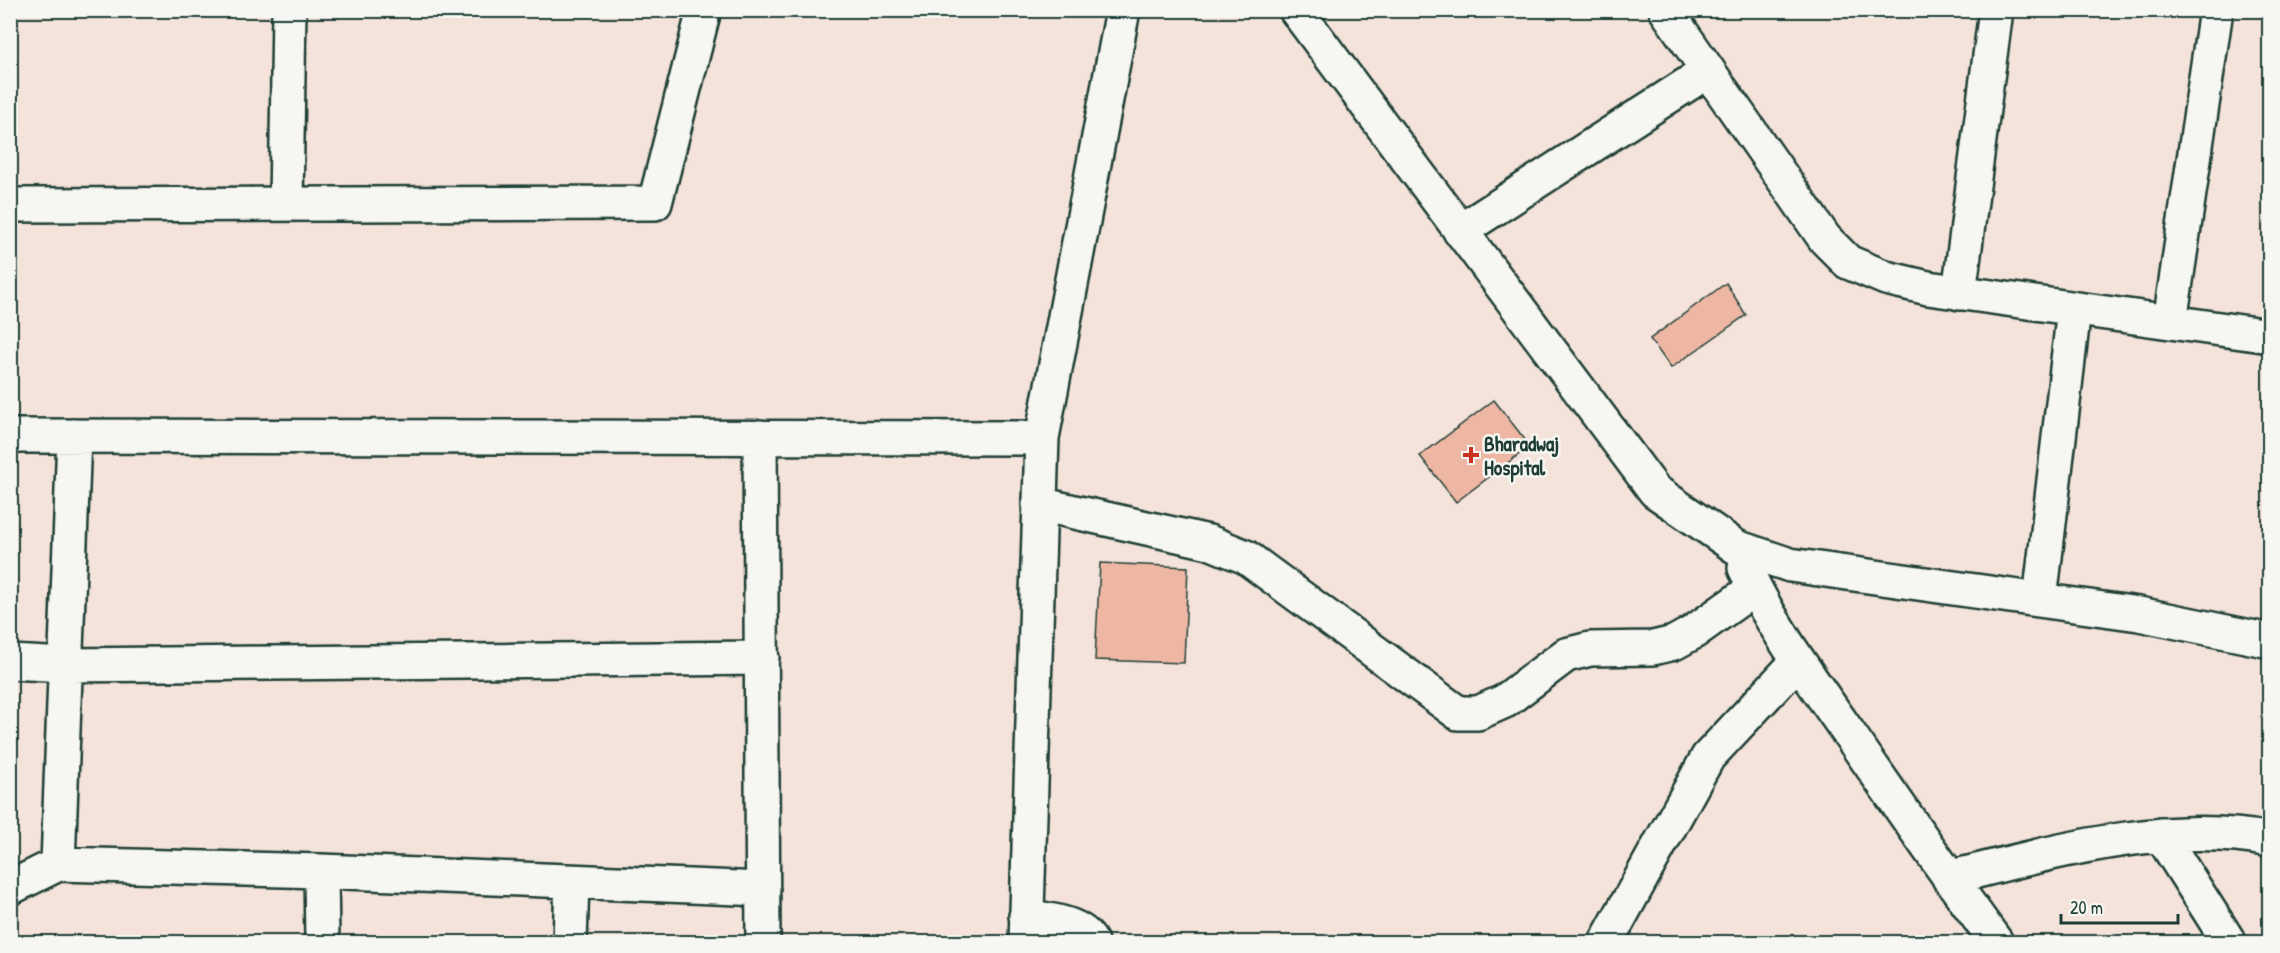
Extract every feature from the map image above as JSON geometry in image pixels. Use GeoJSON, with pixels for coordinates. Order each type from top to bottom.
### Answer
{"type":"FeatureCollection","features":[{"type":"Feature","properties":{"kind":"street"},"geometry":{"type":"LineString","coordinates":[[286,204],[289,10]]}},
{"type":"Feature","properties":{"kind":"street"},"geometry":{"type":"LineString","coordinates":[[10,205],[655,203],[704,10]]}},
{"type":"Feature","properties":{"kind":"street"},"geometry":{"type":"LineString","coordinates":[[1090,942],[1088,937],[1072,927],[1026,929],[1039,504],[1042,438],[1124,10]]}},
{"type":"Feature","properties":{"kind":"street"},"geometry":{"type":"LineString","coordinates":[[1296,10],[1654,491],[1736,547],[1790,565],[2139,614],[2270,641]]}},
{"type":"Feature","properties":{"kind":"street"},"geometry":{"type":"LineString","coordinates":[[1666,10],[1825,239],[1848,262],[1886,278],[1928,288],[2270,336]]}},
{"type":"Feature","properties":{"kind":"street"},"geometry":{"type":"LineString","coordinates":[[1959,293],[1996,10]]}},
{"type":"Feature","properties":{"kind":"street"},"geometry":{"type":"LineString","coordinates":[[2170,322],[2217,10]]}},
{"type":"Feature","properties":{"kind":"street"},"geometry":{"type":"LineString","coordinates":[[1460,231],[1708,70]]}},
{"type":"Feature","properties":{"kind":"street"},"geometry":{"type":"LineString","coordinates":[[2040,600],[2074,309]]}},
{"type":"Feature","properties":{"kind":"street"},"geometry":{"type":"LineString","coordinates":[[10,436],[1042,438]]}},
{"type":"Feature","properties":{"kind":"street"},"geometry":{"type":"LineString","coordinates":[[58,864],[74,436]]}},
{"type":"Feature","properties":{"kind":"street"},"geometry":{"type":"LineString","coordinates":[[760,437],[763,942]]}},
{"type":"Feature","properties":{"kind":"street"},"geometry":{"type":"LineString","coordinates":[[1039,504],[1209,542],[1246,557],[1458,713],[1478,713],[1505,701],[1566,656],[1590,649],[1653,648],[1674,643],[1692,633],[1755,588]]}},
{"type":"Feature","properties":{"kind":"street"},"geometry":{"type":"LineString","coordinates":[[1736,547],[1755,588],[1798,661],[1996,942]]}},
{"type":"Feature","properties":{"kind":"street"},"geometry":{"type":"LineString","coordinates":[[10,662],[66,665],[762,658]]}},
{"type":"Feature","properties":{"kind":"street"},"geometry":{"type":"LineString","coordinates":[[1606,942],[1708,757],[1798,661]]}},
{"type":"Feature","properties":{"kind":"street"},"geometry":{"type":"LineString","coordinates":[[1949,878],[2095,845],[2161,835],[2244,835],[2270,840]]}},
{"type":"Feature","properties":{"kind":"street"},"geometry":{"type":"LineString","coordinates":[[2161,835],[2229,942]]}},
{"type":"Feature","properties":{"kind":"street"},"geometry":{"type":"LineString","coordinates":[[10,888],[58,864],[321,871],[764,889]]}},
{"type":"Feature","properties":{"kind":"street"},"geometry":{"type":"LineString","coordinates":[[321,871],[322,942]]}},
{"type":"Feature","properties":{"kind":"street"},"geometry":{"type":"LineString","coordinates":[[570,942],[572,882]]}},
{"type":"Feature","properties":{"kind":"building"},"geometry":{"type":"Polygon","coordinates":[[[1726,283],[1746,315],[1671,368],[1650,339],[1726,283]]]}},
{"type":"Feature","properties":{"kind":"building"},"geometry":{"type":"Polygon","coordinates":[[[1494,400],[1530,446],[1456,502],[1420,456],[1494,400]]]}},
{"type":"Feature","properties":{"kind":"building"},"geometry":{"type":"Polygon","coordinates":[[[1100,563],[1188,567],[1184,663],[1095,660],[1100,563]]]}},
{"type":"Feature","properties":{"kind":"place","name":"Bharadwaj Hospital"},"geometry":{"type":"Point","coordinates":[1471,455]}}]}
